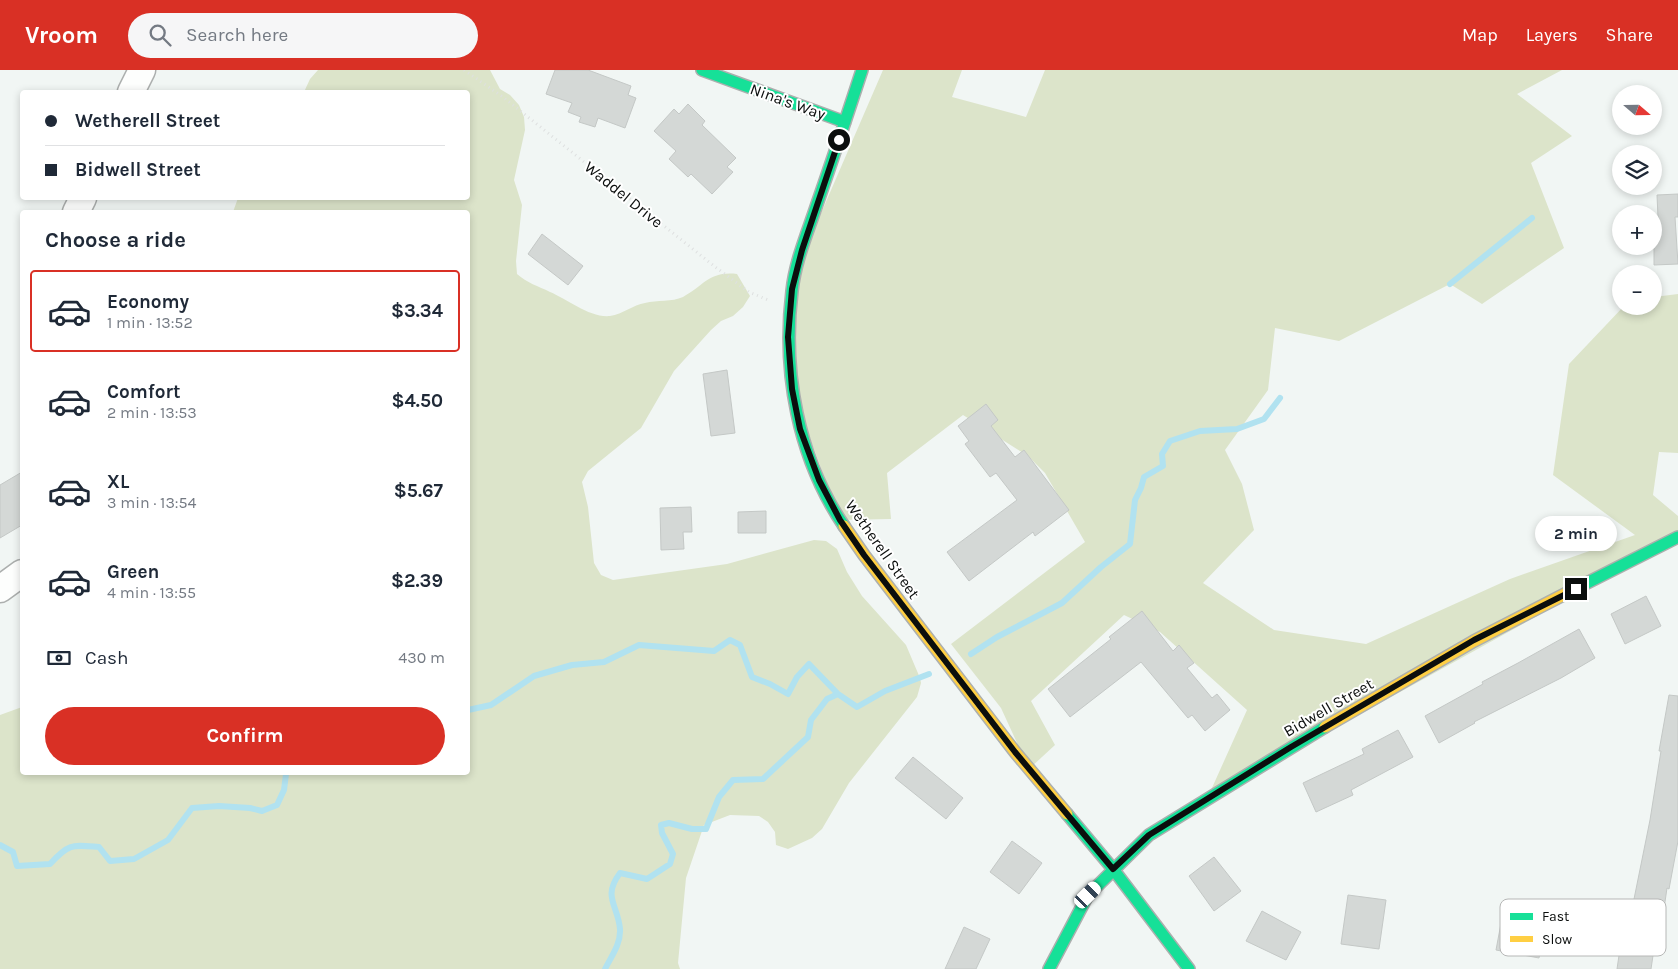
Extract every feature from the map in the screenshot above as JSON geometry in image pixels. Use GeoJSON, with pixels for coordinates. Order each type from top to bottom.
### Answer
{"type":"FeatureCollection","features":[{"type":"Feature","properties":{"kind":"street"},"geometry":{"type":"LineString","coordinates":[[132,90],[142,70]]}},
{"type":"Feature","properties":{"kind":"street","name":"Nina's Way"},"geometry":{"type":"LineString","coordinates":[[702,70],[845,122]]}},
{"type":"Feature","properties":{"kind":"street","name":"Wetherell Street"},"geometry":{"type":"LineString","coordinates":[[862,70],[802,250],[792,289],[788,337],[792,389],[800,429],[819,480],[840,520],[1015,752],[1113,869],[1188,969]]}},
{"type":"Feature","properties":{"kind":"street","name":"Bidwell Street"},"geometry":{"type":"LineString","coordinates":[[1049,969],[1088,895],[1149,835],[1291,747],[1474,640],[1678,537]]}},
{"type":"Feature","properties":{"kind":"street"},"geometry":{"type":"LineString","coordinates":[[0,589],[20,574]]}},
{"type":"Feature","properties":{"kind":"path","name":"Waddel Drive"},"geometry":{"type":"LineString","coordinates":[[464,70],[503,97],[749,292],[765,299],[791,303]]}},
{"type":"Feature","properties":{"kind":"green space"},"geometry":{"type":"Polygon","coordinates":[[[318,70],[490,70],[500,89],[510,95],[519,105],[524,117],[525,130],[514,180],[522,205],[516,261],[517,274],[587,311],[602,316],[615,315],[645,303],[679,299],[713,277],[737,274],[750,296],[743,307],[711,330],[674,371],[641,428],[588,471],[582,482],[588,507],[594,563],[601,575],[613,580],[727,564],[814,540],[826,541],[837,549],[847,572],[862,596],[906,645],[920,678],[921,683],[917,697],[849,783],[822,829],[812,838],[788,849],[776,845],[775,832],[768,822],[759,816],[730,815],[704,825],[686,878],[678,963],[680,969],[0,969],[0,715],[20,708],[20,775],[470,775],[470,210],[234,210],[237,200],[470,200],[470,90],[305,90],[310,79],[318,70]]]}},
{"type":"Feature","properties":{"kind":"green space"},"geometry":{"type":"Polygon","coordinates":[[[883,70],[962,70],[952,97],[1026,117],[1045,70],[1562,70],[1517,94],[1572,136],[1531,163],[1564,248],[1482,304],[1450,284],[1339,341],[1275,328],[1268,390],[1225,450],[1242,484],[1254,530],[1203,583],[1274,630],[1366,644],[1510,579],[1635,535],[1553,475],[1569,364],[1615,315],[1662,315],[1662,296],[1678,294],[1678,453],[1659,452],[1653,495],[1678,516],[1678,538],[1207,799],[1247,710],[1160,632],[1124,615],[1031,701],[1055,745],[1029,769],[1001,708],[951,644],[1085,542],[1045,473],[1028,456],[963,415],[887,473],[891,519],[840,520],[792,389],[796,271],[883,70]]]}},
{"type":"Feature","properties":{"kind":"building"},"geometry":{"type":"Polygon","coordinates":[[[555,70],[588,70],[631,86],[628,95],[636,98],[625,128],[598,118],[595,127],[579,122],[581,117],[568,112],[572,103],[546,94],[555,70]]]}},
{"type":"Feature","properties":{"kind":"building"},"geometry":{"type":"Polygon","coordinates":[[[688,104],[705,121],[702,125],[736,158],[727,167],[733,172],[712,194],[691,174],[688,177],[669,159],[676,151],[654,131],[674,109],[679,114],[688,104]]]}},
{"type":"Feature","properties":{"kind":"building"},"geometry":{"type":"Polygon","coordinates":[[[1678,194],[1678,217],[1675,217],[1678,264],[1654,265],[1654,255],[1662,255],[1662,205],[1657,205],[1657,195],[1678,194]]]}},
{"type":"Feature","properties":{"kind":"building"},"geometry":{"type":"Polygon","coordinates":[[[542,234],[583,266],[568,285],[528,254],[542,234]]]}},
{"type":"Feature","properties":{"kind":"building"},"geometry":{"type":"Polygon","coordinates":[[[727,370],[735,433],[711,436],[703,374],[727,370]]]}},
{"type":"Feature","properties":{"kind":"building"},"geometry":{"type":"Polygon","coordinates":[[[986,404],[998,420],[991,426],[1015,457],[1024,450],[1069,510],[1035,536],[1033,532],[969,581],[947,552],[1017,500],[996,473],[990,477],[965,444],[969,441],[958,426],[986,404]]]}},
{"type":"Feature","properties":{"kind":"building"},"geometry":{"type":"Polygon","coordinates":[[[20,473],[20,526],[0,538],[0,485],[20,473]]]}},
{"type":"Feature","properties":{"kind":"building"},"geometry":{"type":"Polygon","coordinates":[[[691,507],[692,532],[683,532],[684,549],[661,550],[660,508],[691,507]]]}},
{"type":"Feature","properties":{"kind":"building"},"geometry":{"type":"Polygon","coordinates":[[[766,511],[766,533],[738,533],[738,512],[766,511]]]}},
{"type":"Feature","properties":{"kind":"building"},"geometry":{"type":"Polygon","coordinates":[[[1646,596],[1661,626],[1625,644],[1611,614],[1646,596]]]}},
{"type":"Feature","properties":{"kind":"building"},"geometry":{"type":"Polygon","coordinates":[[[1142,611],[1173,651],[1179,645],[1194,663],[1187,668],[1212,698],[1217,694],[1230,710],[1205,731],[1192,715],[1188,718],[1141,662],[1070,717],[1048,689],[1111,639],[1109,637],[1142,611]]]}},
{"type":"Feature","properties":{"kind":"building"},"geometry":{"type":"Polygon","coordinates":[[[1579,629],[1595,658],[1561,678],[1474,722],[1439,743],[1425,716],[1483,684],[1482,682],[1579,629]]]}},
{"type":"Feature","properties":{"kind":"building"},"geometry":{"type":"Polygon","coordinates":[[[1669,695],[1678,696],[1678,841],[1669,889],[1667,888],[1665,899],[1634,899],[1650,820],[1661,751],[1659,751],[1669,695]]]}},
{"type":"Feature","properties":{"kind":"building"},"geometry":{"type":"Polygon","coordinates":[[[1398,730],[1413,757],[1351,790],[1353,795],[1316,812],[1303,783],[1364,754],[1362,749],[1398,730]]]}},
{"type":"Feature","properties":{"kind":"building"},"geometry":{"type":"Polygon","coordinates":[[[913,757],[963,798],[946,819],[895,778],[913,757]]]}},
{"type":"Feature","properties":{"kind":"building"},"geometry":{"type":"Polygon","coordinates":[[[1012,841],[1042,863],[1019,894],[990,872],[1012,841]]]}},
{"type":"Feature","properties":{"kind":"building"},"geometry":{"type":"Polygon","coordinates":[[[1214,857],[1241,891],[1214,911],[1189,876],[1214,857]]]}},
{"type":"Feature","properties":{"kind":"building"},"geometry":{"type":"Polygon","coordinates":[[[1348,895],[1386,900],[1379,949],[1341,944],[1348,895]]]}},
{"type":"Feature","properties":{"kind":"building"},"geometry":{"type":"Polygon","coordinates":[[[1262,911],[1301,932],[1286,960],[1246,941],[1262,911]]]}},
{"type":"Feature","properties":{"kind":"building"},"geometry":{"type":"Polygon","coordinates":[[[964,927],[990,939],[976,969],[945,969],[964,927]]]}},
{"type":"Feature","properties":{"kind":"building"},"geometry":{"type":"Polygon","coordinates":[[[1500,929],[1500,951],[1496,950],[1500,929]]]}},
{"type":"Feature","properties":{"kind":"building"},"geometry":{"type":"Polygon","coordinates":[[[1619,956],[1653,956],[1651,969],[1617,969],[1619,956]]]}},
{"type":"Feature","properties":{"kind":"waterway"},"geometry":{"type":"LineString","coordinates":[[1450,284],[1532,218]]}},
{"type":"Feature","properties":{"kind":"waterway"},"geometry":{"type":"LineString","coordinates":[[971,654],[997,637],[1062,603],[1101,567],[1130,544],[1135,500],[1144,477],[1163,466],[1162,454],[1170,441],[1200,431],[1237,429],[1264,419],[1280,398]]}},
{"type":"Feature","properties":{"kind":"waterway"},"geometry":{"type":"LineString","coordinates":[[470,710],[491,705],[534,676],[572,665],[604,662],[639,645],[714,651],[730,640],[740,645],[752,677],[788,694],[797,677],[809,664],[838,694],[857,707],[885,691],[929,674]]}},
{"type":"Feature","properties":{"kind":"waterway"},"geometry":{"type":"LineString","coordinates":[[605,969],[620,935],[619,921],[612,901],[612,888],[620,873],[647,879],[670,864],[673,854],[662,833],[661,825],[669,823],[692,829],[706,829],[719,797],[733,780],[763,779],[808,737],[811,720],[827,699],[838,694]]}},
{"type":"Feature","properties":{"kind":"waterway"},"geometry":{"type":"LineString","coordinates":[[0,845],[13,852],[17,866],[50,864],[62,852],[77,846],[99,847],[110,861],[134,859],[168,840],[192,808],[219,806],[250,808],[262,811],[277,805],[284,790],[286,775]]}},
{"type":"Feature","properties":{"kind":"traffic: fast"},"geometry":{"type":"LineString","coordinates":[[702,70],[845,122]]}},
{"type":"Feature","properties":{"kind":"traffic: fast"},"geometry":{"type":"LineString","coordinates":[[844,526],[828,500],[815,472],[805,443],[792,383],[789,322],[794,280],[805,238],[862,70]]}},
{"type":"Feature","properties":{"kind":"traffic: fast"},"geometry":{"type":"LineString","coordinates":[[1567,593],[1678,537]]}},
{"type":"Feature","properties":{"kind":"traffic: fast"},"geometry":{"type":"LineString","coordinates":[[1049,969],[1088,895],[1149,835],[1325,727]]}},
{"type":"Feature","properties":{"kind":"traffic: fast"},"geometry":{"type":"LineString","coordinates":[[1067,814],[1113,869],[1189,969]]}},
{"type":"Feature","properties":{"kind":"traffic: slow"},"geometry":{"type":"LineString","coordinates":[[844,526],[864,555],[1015,752],[1067,814]]}},
{"type":"Feature","properties":{"kind":"traffic: slow"},"geometry":{"type":"LineString","coordinates":[[1325,727],[1474,641],[1567,593]]}},
{"type":"Feature","properties":{"kind":"route"},"geometry":{"type":"LineString","coordinates":[[839,140],[802,250],[792,289],[788,337],[792,389],[800,429],[819,480],[840,520],[864,555],[1015,752],[1113,869],[1149,835],[1291,747],[1474,640],[1576,589]]}}]}
